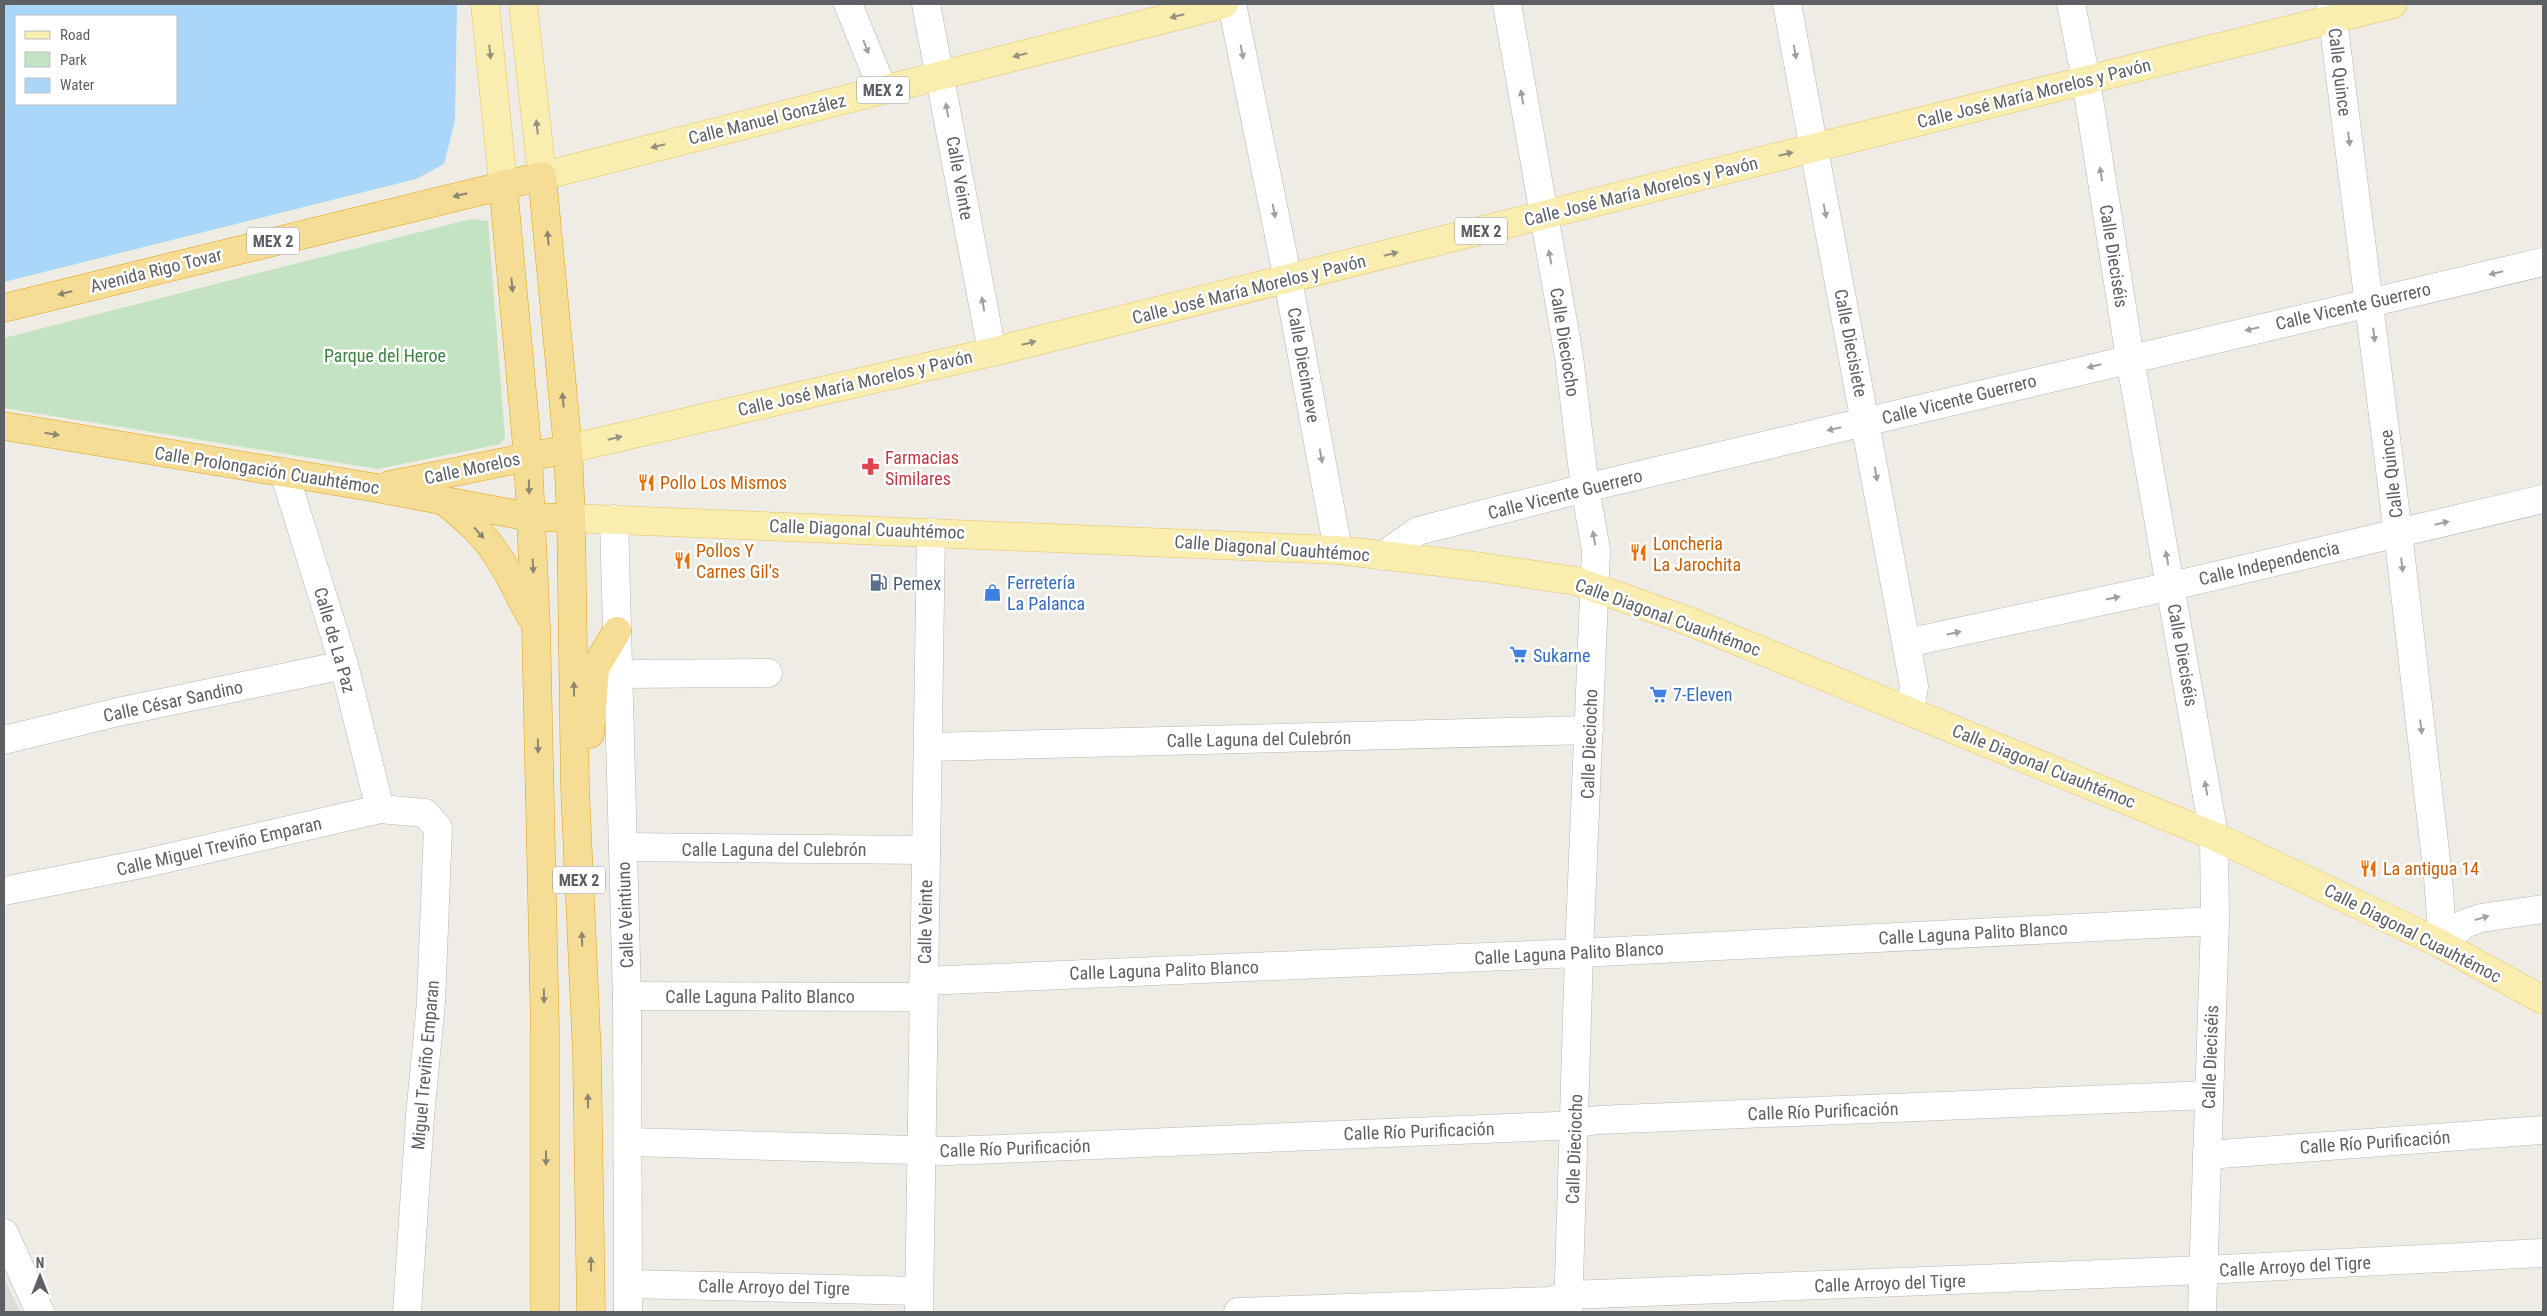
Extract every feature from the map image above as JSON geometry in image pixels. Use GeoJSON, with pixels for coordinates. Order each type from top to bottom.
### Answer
{"type":"FeatureCollection","features":[{"type":"Feature","properties":{"kind":"highway","name":"Avenida Rigo Tovar"},"geometry":{"type":"LineString","coordinates":[[4,308],[503,184],[542,176]]}},
{"type":"Feature","properties":{"kind":"highway","name":"MEX 2"},"geometry":{"type":"LineString","coordinates":[[542,176],[568,449],[571,518],[575,788],[587,1056],[591,1312]]}},
{"type":"Feature","properties":{"kind":"highway","name":"MEX 2"},"geometry":{"type":"LineString","coordinates":[[503,184],[528,457],[536,627],[545,1031],[545,1312]]}},
{"type":"Feature","properties":{"kind":"highway","name":"Calle Prolongación Cuauhtémoc"},"geometry":{"type":"LineString","coordinates":[[4,426],[377,488],[530,517],[571,518]]}},
{"type":"Feature","properties":{"kind":"highway","name":"Calle Morelos"},"geometry":{"type":"LineString","coordinates":[[377,488],[568,449]]}},
{"type":"Feature","properties":{"kind":"highway"},"geometry":{"type":"LineString","coordinates":[[443,500],[488,542],[506,569],[536,627]]}},
{"type":"Feature","properties":{"kind":"highway"},"geometry":{"type":"LineString","coordinates":[[575,788],[588,753],[595,668],[617,631]]}},
{"type":"Feature","properties":{"kind":"main road"},"geometry":{"type":"LineString","coordinates":[[485,4],[503,184]]}},
{"type":"Feature","properties":{"kind":"main road"},"geometry":{"type":"LineString","coordinates":[[523,4],[542,176]]}},
{"type":"Feature","properties":{"kind":"main road","name":"Calle Manuel González"},"geometry":{"type":"LineString","coordinates":[[542,176],[1224,4]]}},
{"type":"Feature","properties":{"kind":"main road","name":"Calle José María Morelos y Pavón"},"geometry":{"type":"LineString","coordinates":[[568,449],[992,352],[1288,280],[2086,80],[2332,11],[2393,4]]}},
{"type":"Feature","properties":{"kind":"main road","name":"Calle Diagonal Cuauhtémoc"},"geometry":{"type":"LineString","coordinates":[[571,518],[1338,550],[1576,581],[1691,622],[2214,836],[2443,945],[2543,1000]]}},
{"type":"Feature","properties":{"kind":"street"},"geometry":{"type":"LineString","coordinates":[[848,4],[883,90]]}},
{"type":"Feature","properties":{"kind":"street","name":"Calle Veinte"},"geometry":{"type":"LineString","coordinates":[[926,4],[941,75],[992,352]]}},
{"type":"Feature","properties":{"kind":"street","name":"Calle Diecinueve"},"geometry":{"type":"LineString","coordinates":[[1232,4],[1288,280],[1338,550]]}},
{"type":"Feature","properties":{"kind":"street","name":"Calle Dieciocho"},"geometry":{"type":"LineString","coordinates":[[1506,4],[1542,216],[1569,358],[1585,488],[1596,550],[1590,730],[1579,953],[1569,1304]]}},
{"type":"Feature","properties":{"kind":"street","name":"Calle Diecisiete"},"geometry":{"type":"LineString","coordinates":[[1787,4],[1907,643],[1914,686],[1910,711]]}},
{"type":"Feature","properties":{"kind":"street","name":"Calle Dieciséis"},"geometry":{"type":"LineString","coordinates":[[2071,4],[2086,80],[2130,358],[2172,586],[2214,836],[2215,921],[2202,1312]]}},
{"type":"Feature","properties":{"kind":"street","name":"Calle Quince"},"geometry":{"type":"LineString","coordinates":[[2332,11],[2398,534],[2438,877],[2443,945]]}},
{"type":"Feature","properties":{"kind":"street","name":"Calle Vicente Guerrero"},"geometry":{"type":"LineString","coordinates":[[1382,556],[1418,532],[1585,488],[2543,262]]}},
{"type":"Feature","properties":{"kind":"street","name":"Calle de La Paz"},"geometry":{"type":"LineString","coordinates":[[284,472],[344,665],[380,809]]}},
{"type":"Feature","properties":{"kind":"street","name":"Calle Independencia"},"geometry":{"type":"LineString","coordinates":[[1907,643],[2172,586],[2543,499]]}},
{"type":"Feature","properties":{"kind":"street","name":"Calle Veintiuno"},"geometry":{"type":"LineString","coordinates":[[614,519],[627,996],[629,1142],[628,1312]]}},
{"type":"Feature","properties":{"kind":"street","name":"Calle Veinte"},"geometry":{"type":"LineString","coordinates":[[919,1301],[932,532]]}},
{"type":"Feature","properties":{"kind":"street","name":"Calle César Sandino"},"geometry":{"type":"LineString","coordinates":[[4,740],[118,712],[344,665]]}},
{"type":"Feature","properties":{"kind":"street"},"geometry":{"type":"LineString","coordinates":[[618,674],[768,673]]}},
{"type":"Feature","properties":{"kind":"street","name":"Calle Laguna del Culebrón"},"geometry":{"type":"LineString","coordinates":[[928,747],[1590,730]]}},
{"type":"Feature","properties":{"kind":"street","name":"Calle Miguel Treviño Emparan"},"geometry":{"type":"LineString","coordinates":[[4,891],[146,863],[380,809],[425,813],[433,819]]}},
{"type":"Feature","properties":{"kind":"street","name":"Miguel Treviño Emparan"},"geometry":{"type":"LineString","coordinates":[[407,1312],[420,1116],[431,1002],[438,828],[433,819]]}},
{"type":"Feature","properties":{"kind":"street","name":"Calle Laguna del Culebrón"},"geometry":{"type":"LineString","coordinates":[[623,848],[926,850]]}},
{"type":"Feature","properties":{"kind":"street"},"geometry":{"type":"LineString","coordinates":[[2443,945],[2464,924],[2481,918],[2543,909]]}},
{"type":"Feature","properties":{"kind":"street","name":"Calle Laguna Palito Blanco"},"geometry":{"type":"LineString","coordinates":[[627,996],[923,989],[2215,921]]}},
{"type":"Feature","properties":{"kind":"street","name":"Calle Río Purificación"},"geometry":{"type":"LineString","coordinates":[[629,1142],[959,1151],[1575,1123],[1598,1120],[2209,1095]]}},
{"type":"Feature","properties":{"kind":"street","name":"Calle Río Purificación"},"geometry":{"type":"LineString","coordinates":[[2207,1154],[2543,1130]]}},
{"type":"Feature","properties":{"kind":"street"},"geometry":{"type":"LineString","coordinates":[[4,1233],[40,1312]]}},
{"type":"Feature","properties":{"kind":"street","name":"Calle Arroyo del Tigre"},"geometry":{"type":"LineString","coordinates":[[1238,1312],[1550,1301],[1569,1304],[2543,1253]]}},
{"type":"Feature","properties":{"kind":"street","name":"Calle Arroyo del Tigre"},"geometry":{"type":"LineString","coordinates":[[629,1284],[919,1301]]}},
{"type":"Feature","properties":{"kind":"shaded area"},"geometry":{"type":"Polygon","coordinates":[[[4,1278],[20,1312],[4,1312],[4,1278]]]}},
{"type":"Feature","properties":{"kind":"green space","name":"Parque del Heroe"},"geometry":{"type":"Polygon","coordinates":[[[471,219],[488,221],[505,438],[500,444],[378,469],[4,408],[4,338],[471,219]]]}},
{"type":"Feature","properties":{"kind":"water"},"geometry":{"type":"Polygon","coordinates":[[[4,4],[457,4],[455,120],[444,164],[416,179],[4,282],[4,4]]]}},
{"type":"Feature","properties":{"kind":"place","name":"Farmacias Similares"},"geometry":{"type":"Point","coordinates":[871,467]}},
{"type":"Feature","properties":{"kind":"place","name":"Pollo Los Mismos"},"geometry":{"type":"Point","coordinates":[646,482]}},
{"type":"Feature","properties":{"kind":"place","name":"Loncheria La Jarochita"},"geometry":{"type":"Point","coordinates":[1639,553]}},
{"type":"Feature","properties":{"kind":"place","name":"Pollos Y Carnes Gil's"},"geometry":{"type":"Point","coordinates":[682,560]}},
{"type":"Feature","properties":{"kind":"place","name":"Pemex"},"geometry":{"type":"Point","coordinates":[879,583]}},
{"type":"Feature","properties":{"kind":"place","name":"Ferretería La Palanca"},"geometry":{"type":"Point","coordinates":[993,592]}},
{"type":"Feature","properties":{"kind":"place","name":"Sukarne"},"geometry":{"type":"Point","coordinates":[1519,655]}},
{"type":"Feature","properties":{"kind":"place","name":"7-Eleven"},"geometry":{"type":"Point","coordinates":[1659,694]}},
{"type":"Feature","properties":{"kind":"place","name":"La antigua 14"},"geometry":{"type":"Point","coordinates":[2369,868]}}]}
